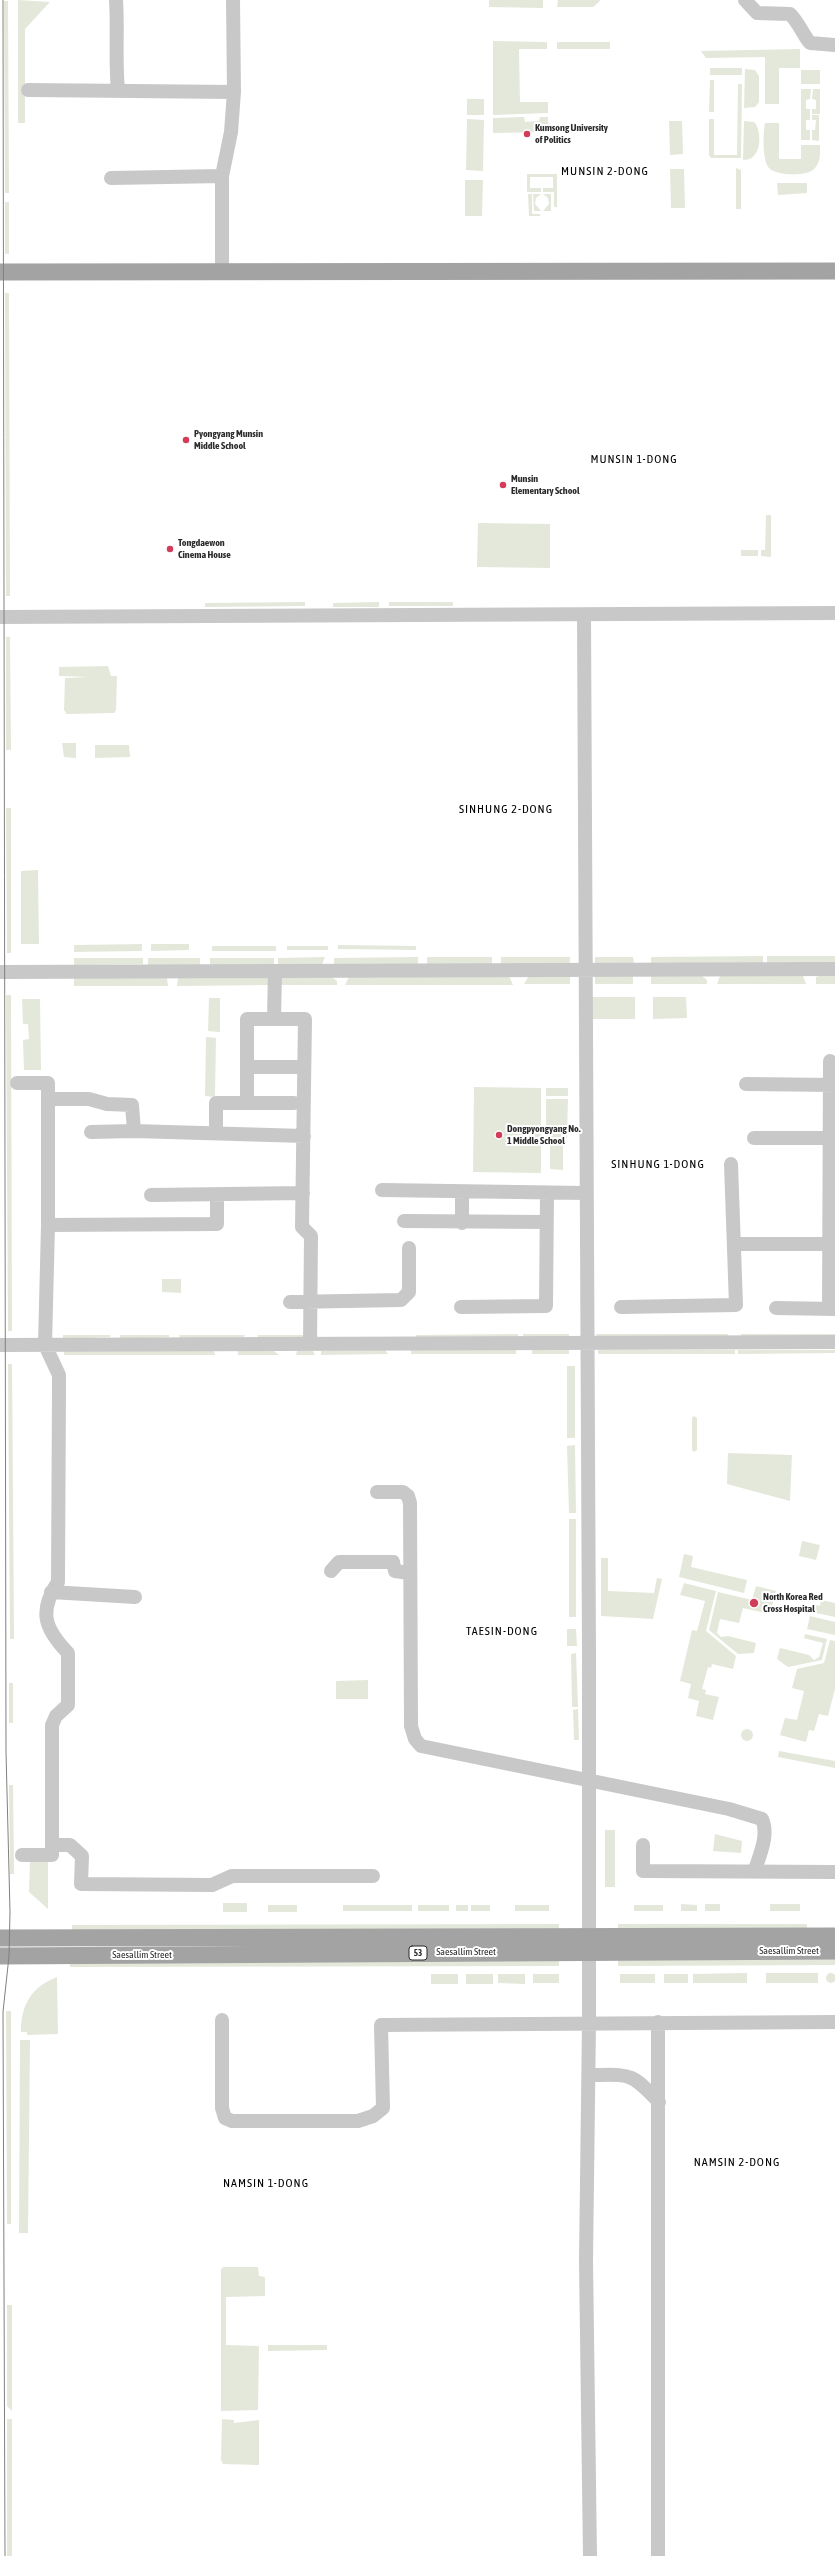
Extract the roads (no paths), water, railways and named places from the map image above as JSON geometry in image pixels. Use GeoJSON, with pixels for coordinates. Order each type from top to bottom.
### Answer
{"type":"FeatureCollection","features":[{"type":"Feature","properties":{"kind":"main road"},"geometry":{"type":"LineString","coordinates":[[0,272],[835,271]]}},
{"type":"Feature","properties":{"kind":"main road","name":"Saesallim Street"},"geometry":{"type":"LineString","coordinates":[[0,1956],[589,1944],[835,1936]]}},
{"type":"Feature","properties":{"kind":"main road","name":"Saesallim Street"},"geometry":{"type":"LineString","coordinates":[[0,1938],[589,1944],[835,1951]]}},
{"type":"Feature","properties":{"kind":"street"},"geometry":{"type":"LineString","coordinates":[[116,0],[118,44],[116,68],[118,90]]}},
{"type":"Feature","properties":{"kind":"street"},"geometry":{"type":"LineString","coordinates":[[222,272],[222,176],[231,132],[234,92],[233,0]]}},
{"type":"Feature","properties":{"kind":"street"},"geometry":{"type":"LineString","coordinates":[[745,0],[757,13],[790,14],[798,22],[802,34],[810,43],[835,45]]}},
{"type":"Feature","properties":{"kind":"street"},"geometry":{"type":"LineString","coordinates":[[28,90],[234,92]]}},
{"type":"Feature","properties":{"kind":"street"},"geometry":{"type":"LineString","coordinates":[[111,178],[222,176]]}},
{"type":"Feature","properties":{"kind":"street"},"geometry":{"type":"LineString","coordinates":[[0,617],[835,613]]}},
{"type":"Feature","properties":{"kind":"street"},"geometry":{"type":"LineString","coordinates":[[584,615],[585,1192],[589,1642],[589,2075],[586,2261],[590,2556]]}},
{"type":"Feature","properties":{"kind":"street"},"geometry":{"type":"LineString","coordinates":[[0,972],[835,969]]}},
{"type":"Feature","properties":{"kind":"street"},"geometry":{"type":"LineString","coordinates":[[274,1019],[275,971]]}},
{"type":"Feature","properties":{"kind":"street"},"geometry":{"type":"LineString","coordinates":[[247,1103],[246,1019],[305,1019],[302,1226],[311,1236],[310,1343]]}},
{"type":"Feature","properties":{"kind":"street"},"geometry":{"type":"LineString","coordinates":[[776,1308],[832,1309],[833,1190],[832,1085],[830,1061]]}},
{"type":"Feature","properties":{"kind":"street"},"geometry":{"type":"LineString","coordinates":[[247,1067],[304,1067]]}},
{"type":"Feature","properties":{"kind":"street"},"geometry":{"type":"LineString","coordinates":[[17,1083],[48,1083],[48,1225],[45,1345],[59,1375],[59,1381],[58,1582],[51,1592],[47,1604],[47,1626],[52,1636],[68,1653],[68,1705],[56,1716],[52,1724],[52,1855],[22,1855]]}},
{"type":"Feature","properties":{"kind":"street"},"geometry":{"type":"LineString","coordinates":[[746,1084],[832,1085]]}},
{"type":"Feature","properties":{"kind":"street"},"geometry":{"type":"LineString","coordinates":[[48,1099],[89,1099],[107,1104],[132,1105],[134,1131]]}},
{"type":"Feature","properties":{"kind":"street"},"geometry":{"type":"LineString","coordinates":[[216,1133],[216,1103],[294,1103]]}},
{"type":"Feature","properties":{"kind":"street"},"geometry":{"type":"LineString","coordinates":[[91,1132],[134,1131],[304,1136]]}},
{"type":"Feature","properties":{"kind":"street"},"geometry":{"type":"LineString","coordinates":[[754,1138],[832,1138]]}},
{"type":"Feature","properties":{"kind":"street"},"geometry":{"type":"LineString","coordinates":[[621,1307],[736,1305],[731,1164]]}},
{"type":"Feature","properties":{"kind":"street"},"geometry":{"type":"LineString","coordinates":[[382,1190],[547,1193],[585,1192]]}},
{"type":"Feature","properties":{"kind":"street"},"geometry":{"type":"LineString","coordinates":[[462,1192],[462,1223]]}},
{"type":"Feature","properties":{"kind":"street"},"geometry":{"type":"LineString","coordinates":[[151,1195],[303,1193]]}},
{"type":"Feature","properties":{"kind":"street"},"geometry":{"type":"LineString","coordinates":[[461,1308],[546,1306],[547,1193]]}},
{"type":"Feature","properties":{"kind":"street"},"geometry":{"type":"LineString","coordinates":[[48,1225],[217,1224],[217,1194]]}},
{"type":"Feature","properties":{"kind":"street"},"geometry":{"type":"LineString","coordinates":[[404,1221],[462,1223],[546,1222]]}},
{"type":"Feature","properties":{"kind":"street"},"geometry":{"type":"LineString","coordinates":[[735,1244],[833,1244]]}},
{"type":"Feature","properties":{"kind":"street"},"geometry":{"type":"LineString","coordinates":[[290,1302],[401,1300],[409,1292],[409,1248]]}},
{"type":"Feature","properties":{"kind":"street"},"geometry":{"type":"LineString","coordinates":[[0,1345],[310,1343],[586,1345],[835,1342]]}},
{"type":"Feature","properties":{"kind":"street"},"geometry":{"type":"LineString","coordinates":[[377,1492],[403,1492],[408,1496],[411,1726],[415,1739],[421,1746],[729,1809],[762,1819],[765,1826],[763,1843],[754,1870]]}},
{"type":"Feature","properties":{"kind":"street"},"geometry":{"type":"LineString","coordinates":[[331,1571],[339,1562],[393,1562],[395,1571],[409,1572]]}},
{"type":"Feature","properties":{"kind":"street"},"geometry":{"type":"LineString","coordinates":[[51,1592],[135,1597]]}},
{"type":"Feature","properties":{"kind":"street"},"geometry":{"type":"LineString","coordinates":[[52,1845],[70,1845],[82,1856],[81,1884],[212,1885],[232,1876],[373,1876]]}},
{"type":"Feature","properties":{"kind":"street"},"geometry":{"type":"LineString","coordinates":[[643,1845],[643,1871],[754,1870],[835,1872]]}},
{"type":"Feature","properties":{"kind":"street"},"geometry":{"type":"LineString","coordinates":[[222,2020],[222,2108],[225,2118],[232,2121],[358,2121],[373,2116],[383,2108],[382,2025],[589,2022],[835,2022]]}},
{"type":"Feature","properties":{"kind":"street"},"geometry":{"type":"LineString","coordinates":[[658,2022],[658,2556]]}},
{"type":"Feature","properties":{"kind":"street"},"geometry":{"type":"LineString","coordinates":[[589,2075],[625,2075],[638,2080],[659,2102]]}},
{"type":"Feature","properties":{"kind":"tram line"},"geometry":{"type":"LineString","coordinates":[[3,0],[6,1752],[10,1912],[9,1956],[3,2012],[5,2556]]}},
{"type":"Feature","properties":{"kind":"place","name":"Kumsong University of Politics"},"geometry":{"type":"Point","coordinates":[527,134]}},
{"type":"Feature","properties":{"kind":"place","name":"Pyongyang Munsin Middle School"},"geometry":{"type":"Point","coordinates":[186,440]}},
{"type":"Feature","properties":{"kind":"place","name":"Munsin Elementary School"},"geometry":{"type":"Point","coordinates":[503,485]}},
{"type":"Feature","properties":{"kind":"place","name":"Tongdaewon Cinema House"},"geometry":{"type":"Point","coordinates":[170,549]}},
{"type":"Feature","properties":{"kind":"place","name":"Dongpyongyang No. 1 Middle School"},"geometry":{"type":"Point","coordinates":[499,1135]}},
{"type":"Feature","properties":{"kind":"place","name":"North Korea Red Cross Hospital"},"geometry":{"type":"Point","coordinates":[754,1603]}},
{"type":"Feature","properties":{"kind":"district","name":"MUNSIN 2-DONG"},"geometry":{"type":"Point","coordinates":[605,171]}},
{"type":"Feature","properties":{"kind":"district","name":"MUNSIN 1-DONG"},"geometry":{"type":"Point","coordinates":[634,459]}},
{"type":"Feature","properties":{"kind":"district","name":"SINHUNG 2-DONG"},"geometry":{"type":"Point","coordinates":[506,809]}},
{"type":"Feature","properties":{"kind":"district","name":"SINHUNG 1-DONG"},"geometry":{"type":"Point","coordinates":[658,1164]}},
{"type":"Feature","properties":{"kind":"district","name":"TAESIN-DONG"},"geometry":{"type":"Point","coordinates":[502,1631]}},
{"type":"Feature","properties":{"kind":"district","name":"NAMSIN 2-DONG"},"geometry":{"type":"Point","coordinates":[737,2162]}},
{"type":"Feature","properties":{"kind":"district","name":"NAMSIN 1-DONG"},"geometry":{"type":"Point","coordinates":[266,2183]}}]}
